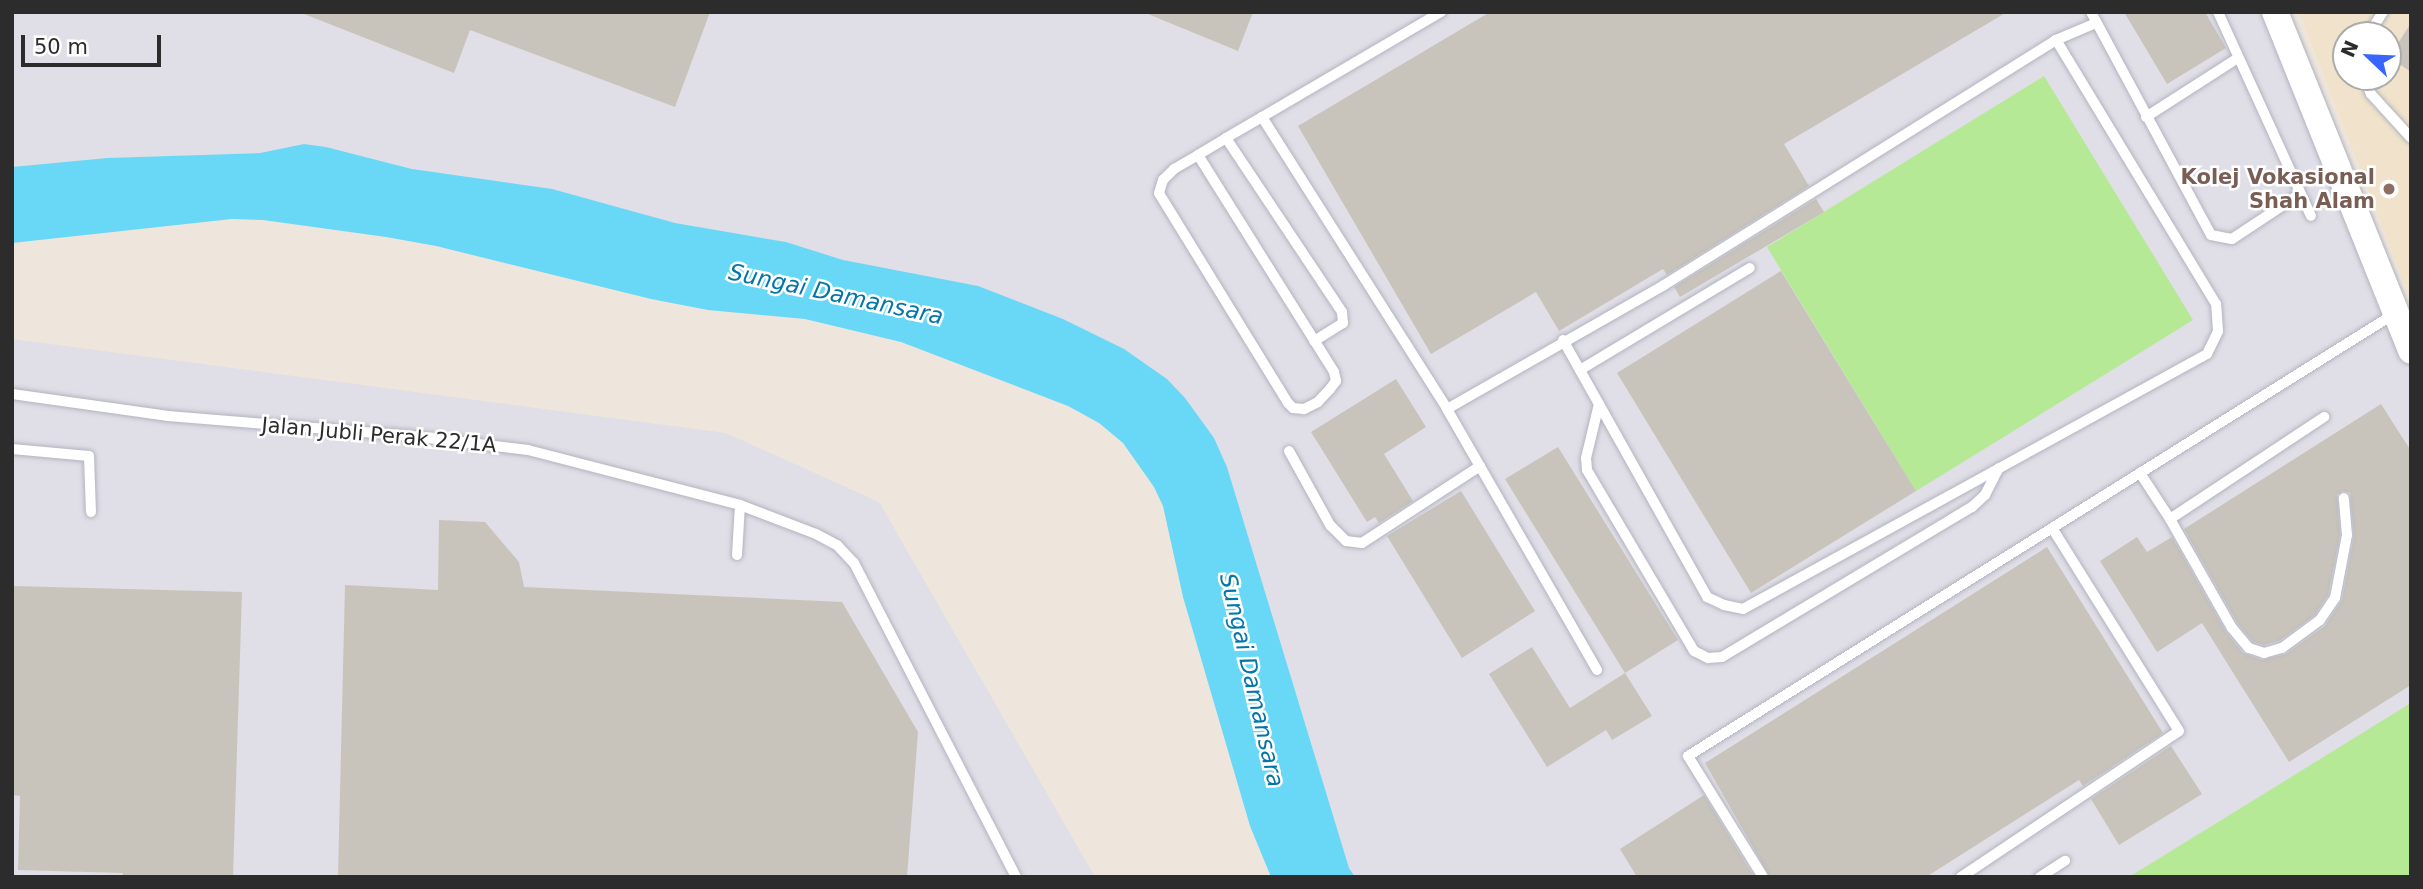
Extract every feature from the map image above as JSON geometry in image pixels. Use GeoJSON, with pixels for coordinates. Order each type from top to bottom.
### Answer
{"type":"FeatureCollection","features":[{"type":"Feature","properties":{"kind":"main road"},"geometry":{"type":"LineString","coordinates":[[2275,12],[2411,351]]}},
{"type":"Feature","properties":{"kind":"lane"},"geometry":{"type":"LineString","coordinates":[[1198,155],[1334,372],[1336,381],[1318,402],[1304,409],[1293,408],[1159,193],[1163,180],[1198,155],[1226,138],[1441,12]]}},
{"type":"Feature","properties":{"kind":"lane"},"geometry":{"type":"LineString","coordinates":[[2091,12],[2211,235],[2232,239],[2300,194]]}},
{"type":"Feature","properties":{"kind":"lane"},"geometry":{"type":"LineString","coordinates":[[2218,12],[2311,216]]}},
{"type":"Feature","properties":{"kind":"lane"},"geometry":{"type":"LineString","coordinates":[[1447,409],[1563,340],[1664,285],[2056,40],[2096,23]]}},
{"type":"Feature","properties":{"kind":"lane"},"geometry":{"type":"LineString","coordinates":[[1563,340],[1707,597],[1743,609],[2207,354],[2218,331],[2216,304],[2056,40]]}},
{"type":"Feature","properties":{"kind":"lane"},"geometry":{"type":"LineString","coordinates":[[2146,117],[2238,58]]}},
{"type":"Feature","properties":{"kind":"lane"},"geometry":{"type":"LineString","coordinates":[[2370,91],[2411,138]]}},
{"type":"Feature","properties":{"kind":"lane"},"geometry":{"type":"LineString","coordinates":[[1262,117],[1447,409],[1597,670]]}},
{"type":"Feature","properties":{"kind":"lane"},"geometry":{"type":"LineString","coordinates":[[1226,138],[1342,312],[1343,323],[1314,341]]}},
{"type":"Feature","properties":{"kind":"lane"},"geometry":{"type":"LineString","coordinates":[[1580,370],[1750,268]]}},
{"type":"Feature","properties":{"kind":"lane"},"geometry":{"type":"LineString","coordinates":[[1763,877],[1688,756],[2394,314]]}},
{"type":"Feature","properties":{"kind":"lane","name":"Jalan Jubli Perak 22/1A"},"geometry":{"type":"LineString","coordinates":[[12,394],[168,416],[412,436],[528,450],[740,505],[816,534],[837,545],[853,564],[1016,877]]}},
{"type":"Feature","properties":{"kind":"lane"},"geometry":{"type":"LineString","coordinates":[[1599,404],[1586,458],[1587,470],[1694,651],[1708,657],[1722,657],[1972,507],[1985,495],[1999,468]]}},
{"type":"Feature","properties":{"kind":"lane"},"geometry":{"type":"LineString","coordinates":[[2170,519],[2324,417]]}},
{"type":"Feature","properties":{"kind":"lane"},"geometry":{"type":"LineString","coordinates":[[12,449],[89,456],[91,512]]}},
{"type":"Feature","properties":{"kind":"lane"},"geometry":{"type":"LineString","coordinates":[[1289,451],[1330,525],[1346,541],[1362,543],[1480,466]]}},
{"type":"Feature","properties":{"kind":"lane"},"geometry":{"type":"LineString","coordinates":[[2140,473],[2170,519],[2232,628],[2249,648],[2264,653],[2282,648],[2320,620],[2335,598],[2347,535],[2344,498]]}},
{"type":"Feature","properties":{"kind":"lane"},"geometry":{"type":"LineString","coordinates":[[737,555],[740,505]]}},
{"type":"Feature","properties":{"kind":"lane"},"geometry":{"type":"LineString","coordinates":[[1961,877],[2179,731],[2052,528]]}},
{"type":"Feature","properties":{"kind":"lane"},"geometry":{"type":"LineString","coordinates":[[2040,877],[2065,861]]}},
{"type":"Feature","properties":{"kind":"shaded area"},"geometry":{"type":"Polygon","coordinates":[[[12,12],[2270,12],[2378,307],[2411,367],[2411,877],[1355,877],[1349,868],[1227,467],[1214,438],[1167,379],[786,242],[675,223],[412,169],[326,147],[304,144],[260,153],[107,158],[12,167],[12,12]]]}},
{"type":"Feature","properties":{"kind":"shaded area","name":"Kolej Vokasional Shah Alam"},"geometry":{"type":"Polygon","coordinates":[[[2299,12],[2411,12],[2411,301],[2299,12]]]}},
{"type":"Feature","properties":{"kind":"shaded area"},"geometry":{"type":"Polygon","coordinates":[[[12,339],[726,433],[879,502],[1095,877],[12,877],[12,339]]]}},
{"type":"Feature","properties":{"kind":"green space"},"geometry":{"type":"Polygon","coordinates":[[[2044,76],[2193,320],[1916,491],[1767,247],[2044,76]]]}},
{"type":"Feature","properties":{"kind":"green space"},"geometry":{"type":"Polygon","coordinates":[[[2411,703],[2411,877],[2129,877],[2411,703]]]}},
{"type":"Feature","properties":{"kind":"water","name":"Sungai Damansara"},"geometry":{"type":"Polygon","coordinates":[[[304,144],[412,169],[552,189],[675,223],[786,242],[843,260],[978,286],[1063,319],[1124,349],[1167,379],[1185,398],[1214,438],[1227,467],[1349,868],[1355,877],[1271,877],[1250,826],[1183,597],[1163,506],[1154,487],[1123,443],[1099,423],[1068,406],[901,342],[805,319],[708,310],[651,299],[436,246],[386,237],[263,220],[232,219],[12,243],[12,167],[107,158],[260,153],[304,144]]]}},
{"type":"Feature","properties":{"kind":"building"},"geometry":{"type":"Polygon","coordinates":[[[299,12],[710,12],[675,107],[470,30],[454,73],[299,12]]]}},
{"type":"Feature","properties":{"kind":"building"},"geometry":{"type":"Polygon","coordinates":[[[1143,12],[1253,12],[1238,51],[1143,12]]]}},
{"type":"Feature","properties":{"kind":"building"},"geometry":{"type":"Polygon","coordinates":[[[1490,12],[2007,12],[1784,144],[1809,186],[1667,275],[1663,269],[1559,331],[1536,292],[1431,354],[1298,126],[1490,12]]]}},
{"type":"Feature","properties":{"kind":"building"},"geometry":{"type":"Polygon","coordinates":[[[2124,12],[2205,12],[2226,48],[2167,84],[2124,12]]]}},
{"type":"Feature","properties":{"kind":"building"},"geometry":{"type":"Polygon","coordinates":[[[2411,23],[2411,72],[2402,66],[2402,37],[2411,23]]]}},
{"type":"Feature","properties":{"kind":"building"},"geometry":{"type":"Polygon","coordinates":[[[1816,199],[1824,212],[1680,297],[1674,287],[1816,199]]]}},
{"type":"Feature","properties":{"kind":"building"},"geometry":{"type":"Polygon","coordinates":[[[1781,271],[1916,491],[1751,593],[1617,373],[1781,271]]]}},
{"type":"Feature","properties":{"kind":"building"},"geometry":{"type":"Polygon","coordinates":[[[1396,379],[1426,427],[1384,454],[1413,501],[1379,523],[1375,517],[1367,522],[1311,432],[1396,379]]]}},
{"type":"Feature","properties":{"kind":"building"},"geometry":{"type":"Polygon","coordinates":[[[2381,404],[2411,451],[2411,685],[2289,762],[2202,623],[2157,652],[2100,561],[2137,537],[2147,552],[2172,537],[2226,632],[2243,653],[2262,660],[2286,654],[2325,626],[2342,600],[2354,536],[2350,493],[2343,491],[2337,495],[2340,535],[2328,595],[2315,615],[2279,641],[2264,645],[2253,642],[2238,624],[2184,529],[2381,404]]]}},
{"type":"Feature","properties":{"kind":"building"},"geometry":{"type":"Polygon","coordinates":[[[1558,447],[1678,640],[1625,673],[1505,479],[1558,447]]]}},
{"type":"Feature","properties":{"kind":"building"},"geometry":{"type":"Polygon","coordinates":[[[1461,491],[1535,611],[1462,658],[1387,536],[1461,491]]]}},
{"type":"Feature","properties":{"kind":"building"},"geometry":{"type":"Polygon","coordinates":[[[439,520],[485,522],[519,562],[524,587],[842,602],[918,732],[907,877],[338,877],[345,585],[438,590],[439,520]]]}},
{"type":"Feature","properties":{"kind":"building"},"geometry":{"type":"Polygon","coordinates":[[[2047,547],[2163,733],[2083,786],[2079,780],[1926,877],[1770,877],[1705,763],[2047,547]]]}},
{"type":"Feature","properties":{"kind":"building"},"geometry":{"type":"Polygon","coordinates":[[[12,586],[242,592],[233,877],[122,877],[123,873],[18,870],[20,796],[12,795],[12,586]]]}},
{"type":"Feature","properties":{"kind":"building"},"geometry":{"type":"Polygon","coordinates":[[[1532,647],[1570,708],[1625,673],[1652,716],[1612,740],[1606,730],[1547,767],[1489,674],[1532,647]]]}},
{"type":"Feature","properties":{"kind":"building"},"geometry":{"type":"Polygon","coordinates":[[[2171,746],[2202,794],[2119,845],[2091,799],[2171,746]]]}},
{"type":"Feature","properties":{"kind":"building"},"geometry":{"type":"Polygon","coordinates":[[[1704,795],[1754,877],[1637,877],[1620,849],[1704,795]]]}},
{"type":"Feature","properties":{"kind":"place","name":"Kolej Vokasional Shah Alam"},"geometry":{"type":"Point","coordinates":[2389,189]}}]}
